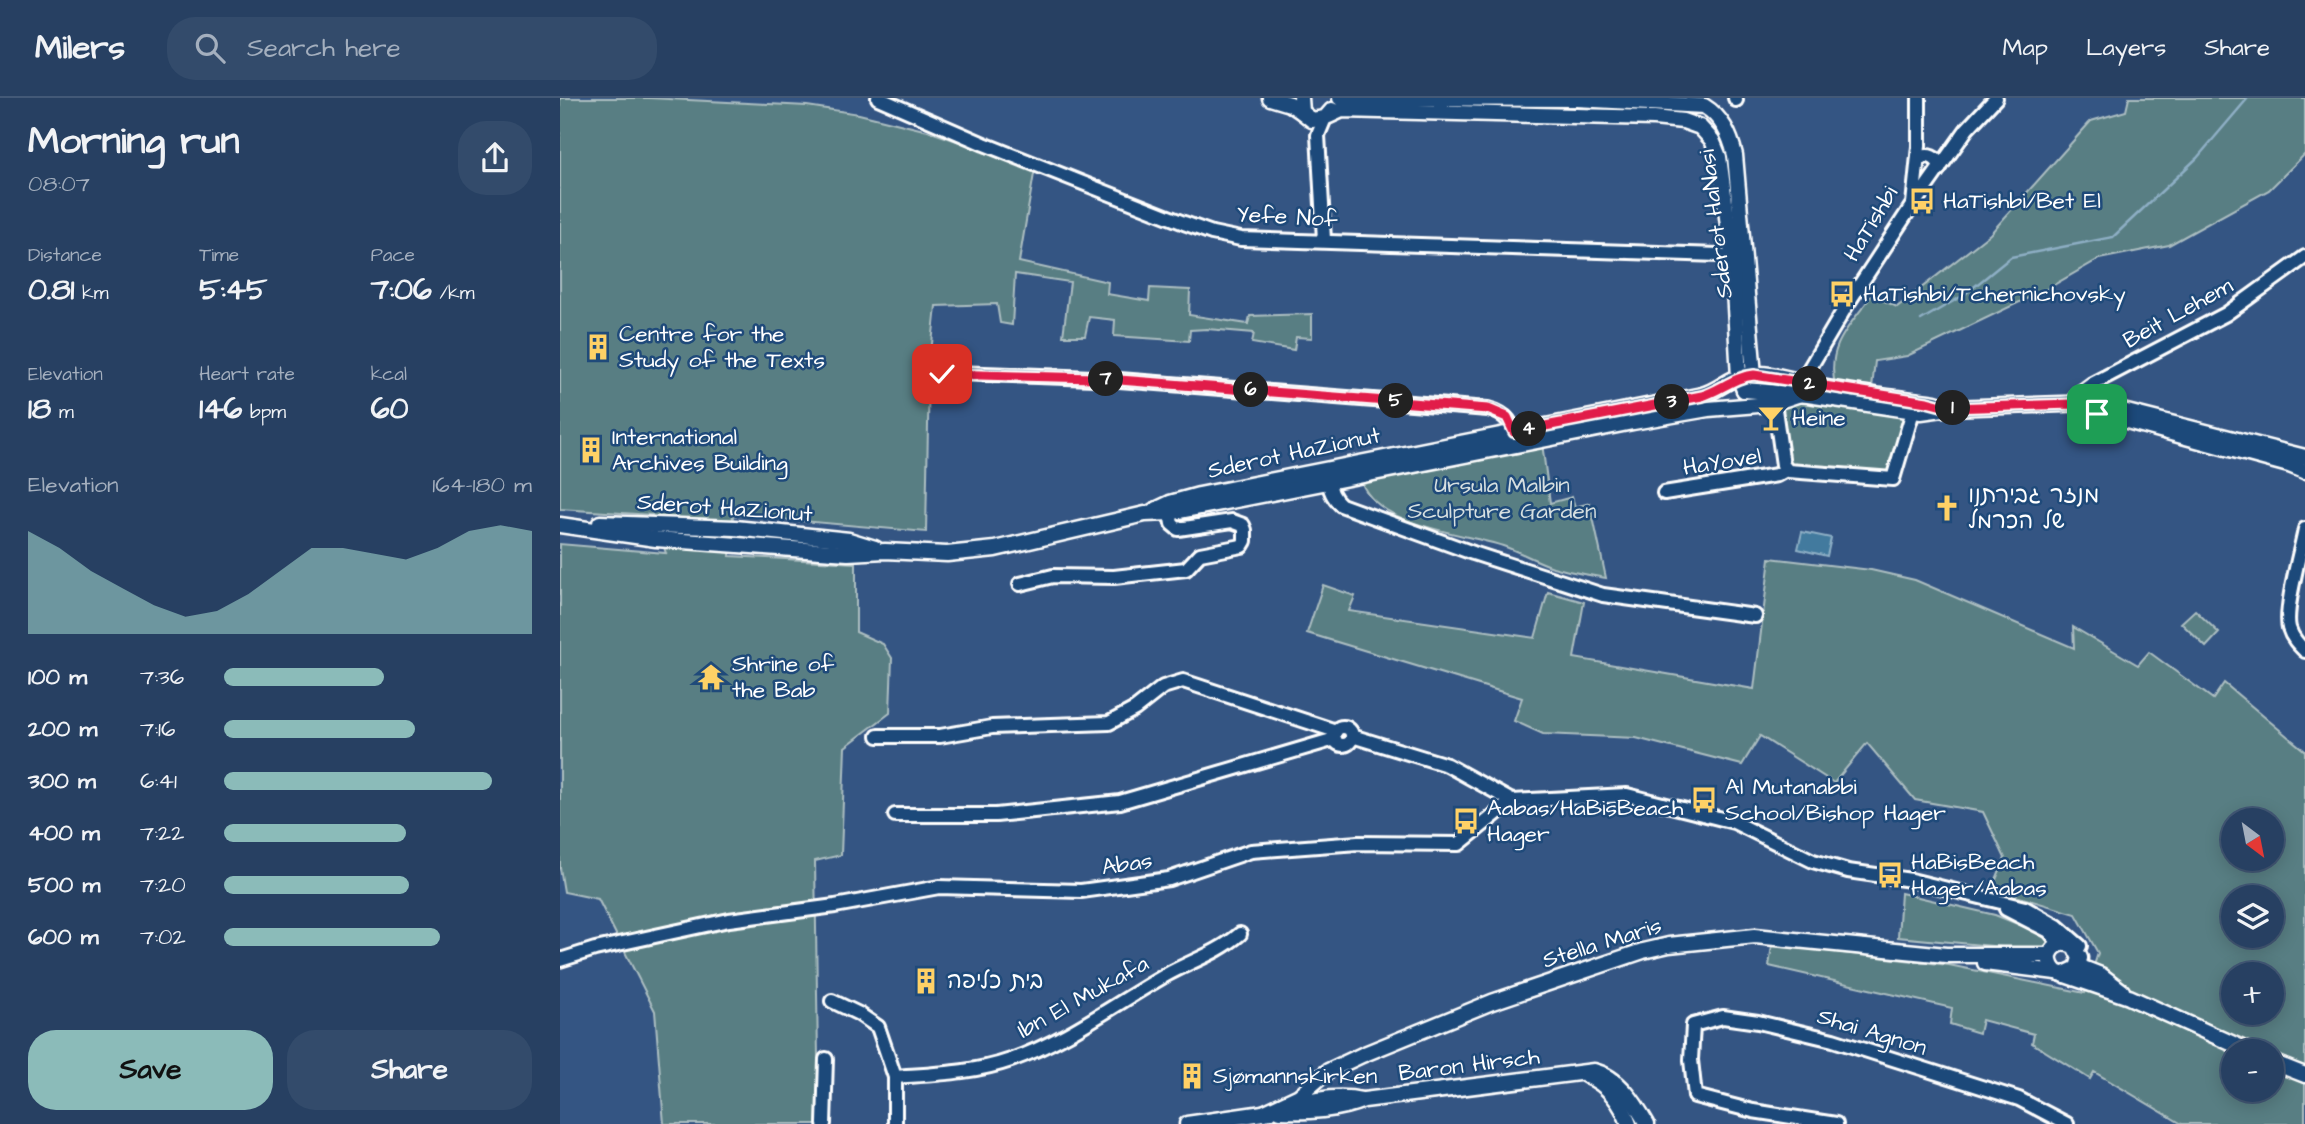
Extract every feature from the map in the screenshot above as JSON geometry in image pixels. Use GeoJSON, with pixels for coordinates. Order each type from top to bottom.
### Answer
{"type":"FeatureCollection","features":[{"type":"Feature","properties":{"kind":"street","name":"Yefe Nof"},"geometry":{"type":"LineString","coordinates":[[878,98],[984,144],[1212,233],[1256,240],[1324,240],[1719,255]]}},
{"type":"Feature","properties":{"kind":"street"},"geometry":{"type":"LineString","coordinates":[[1270,98],[1303,109],[1318,135],[1324,240]]}},
{"type":"Feature","properties":{"kind":"street"},"geometry":{"type":"LineString","coordinates":[[1318,135],[1333,108],[1332,98]]}},
{"type":"Feature","properties":{"kind":"street","name":"Sderot HaNasi"},"geometry":{"type":"LineString","coordinates":[[1340,98],[1577,99],[1704,106],[1723,124],[1735,155],[1754,375]]}},
{"type":"Feature","properties":{"kind":"street","name":"HaTishbi"},"geometry":{"type":"LineString","coordinates":[[1801,388],[1847,303],[1913,204],[1918,164],[1919,98]]}},
{"type":"Feature","properties":{"kind":"street"},"geometry":{"type":"LineString","coordinates":[[1913,204],[1967,129],[1996,98]]}},
{"type":"Feature","properties":{"kind":"street","name":"Sderot HaNasi"},"geometry":{"type":"LineString","coordinates":[[1303,109],[1317,120],[1342,110],[1654,118],[1692,124],[1707,133],[1717,148],[1731,244],[1741,383]]}},
{"type":"Feature","properties":{"kind":"street"},"geometry":{"type":"LineString","coordinates":[[1925,156],[1932,157],[1938,161],[1937,173],[1924,176],[1918,164],[1925,156]]}},
{"type":"Feature","properties":{"kind":"street"},"geometry":{"type":"LineString","coordinates":[[1719,255],[1727,251],[1731,244]]}},
{"type":"Feature","properties":{"kind":"street"},"geometry":{"type":"LineString","coordinates":[[1719,255],[1727,259],[1733,268]]}},
{"type":"Feature","properties":{"kind":"street","name":"Beit Lehem"},"geometry":{"type":"LineString","coordinates":[[2072,404],[2077,395],[2092,384],[2226,314],[2305,257]]}},
{"type":"Feature","properties":{"kind":"street"},"geometry":{"type":"LineString","coordinates":[[1751,346],[1765,367],[1801,388]]}},
{"type":"Feature","properties":{"kind":"street"},"geometry":{"type":"LineString","coordinates":[[1815,359],[1816,373],[1828,388]]}},
{"type":"Feature","properties":{"kind":"street"},"geometry":{"type":"LineString","coordinates":[[929,372],[1094,378],[1488,409],[1507,417],[1516,438]]}},
{"type":"Feature","properties":{"kind":"street"},"geometry":{"type":"LineString","coordinates":[[1708,409],[1731,399],[1741,383],[1754,375],[1782,378]]}},
{"type":"Feature","properties":{"kind":"street"},"geometry":{"type":"LineString","coordinates":[[1741,383],[1801,388],[1950,408],[2101,405],[2305,457]]}},
{"type":"Feature","properties":{"kind":"street","name":"Sderot HaZionut"},"geometry":{"type":"LineString","coordinates":[[1145,514],[1170,513],[1516,438],[1702,396],[1741,383]]}},
{"type":"Feature","properties":{"kind":"street"},"geometry":{"type":"LineString","coordinates":[[1708,409],[1770,404],[1801,388],[1828,388],[1912,405]]}},
{"type":"Feature","properties":{"kind":"street"},"geometry":{"type":"LineString","coordinates":[[1770,404],[1775,409],[1786,470],[1893,479],[1912,405]]}},
{"type":"Feature","properties":{"kind":"street"},"geometry":{"type":"LineString","coordinates":[[2072,404],[2097,414],[2290,465],[2305,472],[2305,464]]}},
{"type":"Feature","properties":{"kind":"street","name":"Sderot HaZionut"},"geometry":{"type":"LineString","coordinates":[[1516,438],[1708,409]]}},
{"type":"Feature","properties":{"kind":"street","name":"HaYovel"},"geometry":{"type":"LineString","coordinates":[[1664,493],[1777,475],[1786,470]]}},
{"type":"Feature","properties":{"kind":"street"},"geometry":{"type":"LineString","coordinates":[[1331,478],[1349,509],[1473,553],[1603,595],[1755,616]]}},
{"type":"Feature","properties":{"kind":"street","name":"Sderot HaZionut"},"geometry":{"type":"LineString","coordinates":[[560,523],[735,528],[849,540],[885,551],[947,554],[979,552],[1145,514],[1180,500],[1331,478]]}},
{"type":"Feature","properties":{"kind":"street"},"geometry":{"type":"LineString","coordinates":[[1020,584],[1053,576],[1114,577],[1186,569],[1200,554],[1241,546],[1245,541],[1245,530],[1238,522],[1181,529],[1172,524],[1170,513]]}},
{"type":"Feature","properties":{"kind":"street"},"geometry":{"type":"LineString","coordinates":[[2305,529],[2288,626],[2294,639],[2305,651]]}},
{"type":"Feature","properties":{"kind":"street"},"geometry":{"type":"LineString","coordinates":[[878,736],[940,736],[992,727],[1109,723],[1135,709],[1163,687],[1183,681],[1336,735]]}},
{"type":"Feature","properties":{"kind":"street"},"geometry":{"type":"LineString","coordinates":[[895,815],[996,815],[1119,802],[1336,735],[1344,727],[1350,730],[1352,736],[1447,765],[1512,801],[1627,795],[1734,822],[1813,861],[1836,868],[1911,880],[2025,908],[2054,924],[2080,945],[2080,961],[2073,971],[2060,973],[2051,966],[2050,955],[2060,944]]}},
{"type":"Feature","properties":{"kind":"street","name":"Abas"},"geometry":{"type":"LineString","coordinates":[[560,960],[596,949],[729,920],[835,906],[939,887],[1081,891],[1169,879],[1251,851],[1358,843],[1460,844],[1512,801]]}},
{"type":"Feature","properties":{"kind":"street"},"geometry":{"type":"LineString","coordinates":[[1976,896],[2046,930],[2060,944],[2074,946],[2080,961]]}},
{"type":"Feature","properties":{"kind":"street","name":"Ibn El Mukafa"},"geometry":{"type":"LineString","coordinates":[[895,1077],[961,1072],[1011,1060],[1061,1037],[1168,974],[1224,948],[1240,934]]}},
{"type":"Feature","properties":{"kind":"street","name":"Stella Maris"},"geometry":{"type":"LineString","coordinates":[[1263,1113],[1306,1092],[1325,1074],[1362,1055],[1492,1002],[1643,951],[1669,945],[1755,936],[1946,955],[2050,955]]}},
{"type":"Feature","properties":{"kind":"street","name":"Stella Maris"},"geometry":{"type":"LineString","coordinates":[[1946,955],[1994,965],[2060,973],[2129,997],[2222,1039]]}},
{"type":"Feature","properties":{"kind":"street","name":"Stella Maris"},"geometry":{"type":"LineString","coordinates":[[2080,961],[2083,968],[2101,975],[2129,997]]}},
{"type":"Feature","properties":{"kind":"street"},"geometry":{"type":"LineString","coordinates":[[832,1001],[878,1027],[895,1077],[895,1124]]}},
{"type":"Feature","properties":{"kind":"street","name":"Shai Agnon"},"geometry":{"type":"LineString","coordinates":[[1836,1124],[1753,1111],[1695,1096],[1691,1060],[1693,1025],[1723,1017],[1758,1022],[1833,1040],[2019,1099],[2067,1124]]}},
{"type":"Feature","properties":{"kind":"street"},"geometry":{"type":"LineString","coordinates":[[824,1124],[826,1059]]}},
{"type":"Feature","properties":{"kind":"street"},"geometry":{"type":"LineString","coordinates":[[2284,1067],[2305,1075]]}},
{"type":"Feature","properties":{"kind":"street","name":"Baron Hirsch"},"geometry":{"type":"LineString","coordinates":[[1319,1105],[1345,1107],[1364,1100],[1594,1071],[1611,1078],[1628,1096],[1647,1124]]}},
{"type":"Feature","properties":{"kind":"street"},"geometry":{"type":"LineString","coordinates":[[1325,1074],[1328,1086],[1338,1096],[1345,1097]]}},
{"type":"Feature","properties":{"kind":"street"},"geometry":{"type":"LineString","coordinates":[[1188,1124],[1319,1105],[1325,1074]]}},
{"type":"Feature","properties":{"kind":"street"},"geometry":{"type":"LineString","coordinates":[[1579,1074],[1594,1079],[1612,1094],[1629,1124]]}},
{"type":"Feature","properties":{"kind":"street","name":"Baron Hirsch"},"geometry":{"type":"LineString","coordinates":[[1319,1105],[1345,1097],[1364,1100]]}},
{"type":"Feature","properties":{"kind":"green space"},"geometry":{"type":"Polygon","coordinates":[[[560,98],[649,98],[807,106],[859,114],[928,131],[1035,168],[1019,262],[1108,282],[1107,294],[1149,301],[1150,288],[1190,290],[1189,315],[1248,324],[1250,316],[1312,314],[1312,338],[1296,337],[1294,350],[1252,343],[1254,333],[1207,329],[1190,330],[1189,341],[1114,336],[1115,320],[1089,317],[1085,336],[1063,336],[1070,282],[1015,274],[1012,325],[1000,323],[997,304],[936,306],[929,372],[926,532],[733,515],[730,556],[856,563],[856,632],[883,644],[892,658],[890,713],[845,747],[841,855],[815,861],[819,1124],[664,1124],[655,1011],[598,899],[564,892],[560,868],[560,544],[666,553],[652,515],[560,509],[560,98]]]}},
{"type":"Feature","properties":{"kind":"green space"},"geometry":{"type":"Polygon","coordinates":[[[2129,98],[2305,98],[2305,154],[2269,190],[2169,245],[2099,259],[2043,291],[1907,356],[1875,361],[1872,388],[1835,385],[1833,371],[1837,347],[1872,295],[1897,307],[1990,234],[2091,121],[2126,111],[2129,98]]]}},
{"type":"Feature","properties":{"kind":"green space"},"geometry":{"type":"Polygon","coordinates":[[[1798,400],[1908,416],[1890,474],[1787,466],[1779,406],[1798,400]]]}},
{"type":"Feature","properties":{"kind":"green space","name":"Ursula Malbin Sculpture Garden"},"geometry":{"type":"Polygon","coordinates":[[[1542,443],[1550,503],[1572,497],[1575,507],[1590,503],[1606,578],[1553,567],[1503,546],[1403,519],[1370,497],[1361,481],[1542,443]]]}},
{"type":"Feature","properties":{"kind":"green space"},"geometry":{"type":"Polygon","coordinates":[[[1770,558],[1871,570],[1915,580],[2074,648],[2073,627],[2138,665],[2149,652],[2213,699],[2224,683],[2305,751],[2305,1124],[2182,1124],[2094,1072],[2090,1079],[2032,1043],[2034,1034],[1982,1020],[1979,1033],[1950,1024],[1952,1008],[1769,966],[1772,945],[1949,965],[2085,993],[2098,953],[2076,914],[1992,889],[2005,858],[1983,812],[1915,800],[1867,743],[1834,783],[1760,736],[1742,765],[1636,738],[1543,734],[1514,721],[1522,698],[1307,633],[1323,585],[1355,596],[1349,611],[1535,638],[1548,592],[1584,602],[1574,658],[1754,689],[1770,558]]]}},
{"type":"Feature","properties":{"kind":"green space"},"geometry":{"type":"Polygon","coordinates":[[[2195,610],[2219,633],[2206,647],[2181,623],[2195,610]]]}},
{"type":"Feature","properties":{"kind":"green space"},"geometry":{"type":"Polygon","coordinates":[[[1901,893],[1995,915],[2047,936],[2054,947],[2044,951],[1898,937],[1901,893]]]}},
{"type":"Feature","properties":{"kind":"water"},"geometry":{"type":"Polygon","coordinates":[[[1802,532],[1831,538],[1827,556],[1798,549],[1802,532]]]}},
{"type":"Feature","properties":{"kind":"waterway"},"geometry":{"type":"LineString","coordinates":[[1921,320],[1964,295],[2011,257],[2113,237],[2197,158],[2248,98]]}},
{"type":"Feature","properties":{"kind":"place","name":"HaTishbi/Bet El"},"geometry":{"type":"Point","coordinates":[1922,201]}},
{"type":"Feature","properties":{"kind":"place","name":"HaTishbi/Tchernichovsky"},"geometry":{"type":"Point","coordinates":[1842,294]}},
{"type":"Feature","properties":{"kind":"place","name":"Centre for the Study of the Texts"},"geometry":{"type":"Point","coordinates":[598,347]}},
{"type":"Feature","properties":{"kind":"place","name":"Heine"},"geometry":{"type":"Point","coordinates":[1771,418]}},
{"type":"Feature","properties":{"kind":"place","name":"International Archives Building"},"geometry":{"type":"Point","coordinates":[591,450]}},
{"type":"Feature","properties":{"kind":"place","name":"מנזר גבירתנו של הכרמל"},"geometry":{"type":"Point","coordinates":[1947,508]}},
{"type":"Feature","properties":{"kind":"place","name":"Shrine of the Bab"},"geometry":{"type":"Point","coordinates":[711,677]}},
{"type":"Feature","properties":{"kind":"place","name":"Al Mutanabbi School/Bishop Hager"},"geometry":{"type":"Point","coordinates":[1704,800]}},
{"type":"Feature","properties":{"kind":"place","name":"Aabas/HaBisBeach Hager"},"geometry":{"type":"Point","coordinates":[1466,821]}},
{"type":"Feature","properties":{"kind":"place","name":"HaBisBeach Hager/Aabas"},"geometry":{"type":"Point","coordinates":[1890,875]}},
{"type":"Feature","properties":{"kind":"place","name":"בית כליפה"},"geometry":{"type":"Point","coordinates":[926,981]}},
{"type":"Feature","properties":{"kind":"place","name":"Sjømannskirken"},"geometry":{"type":"Point","coordinates":[1192,1076]}},
{"type":"Feature","properties":{"kind":"route"},"geometry":{"type":"LineString","coordinates":[[942,374],[1094,378],[1488,409],[1507,417],[1514,432],[1702,396],[1738,377],[1754,375],[1935,403],[1950,408],[2072,404],[2097,414]]}}]}
